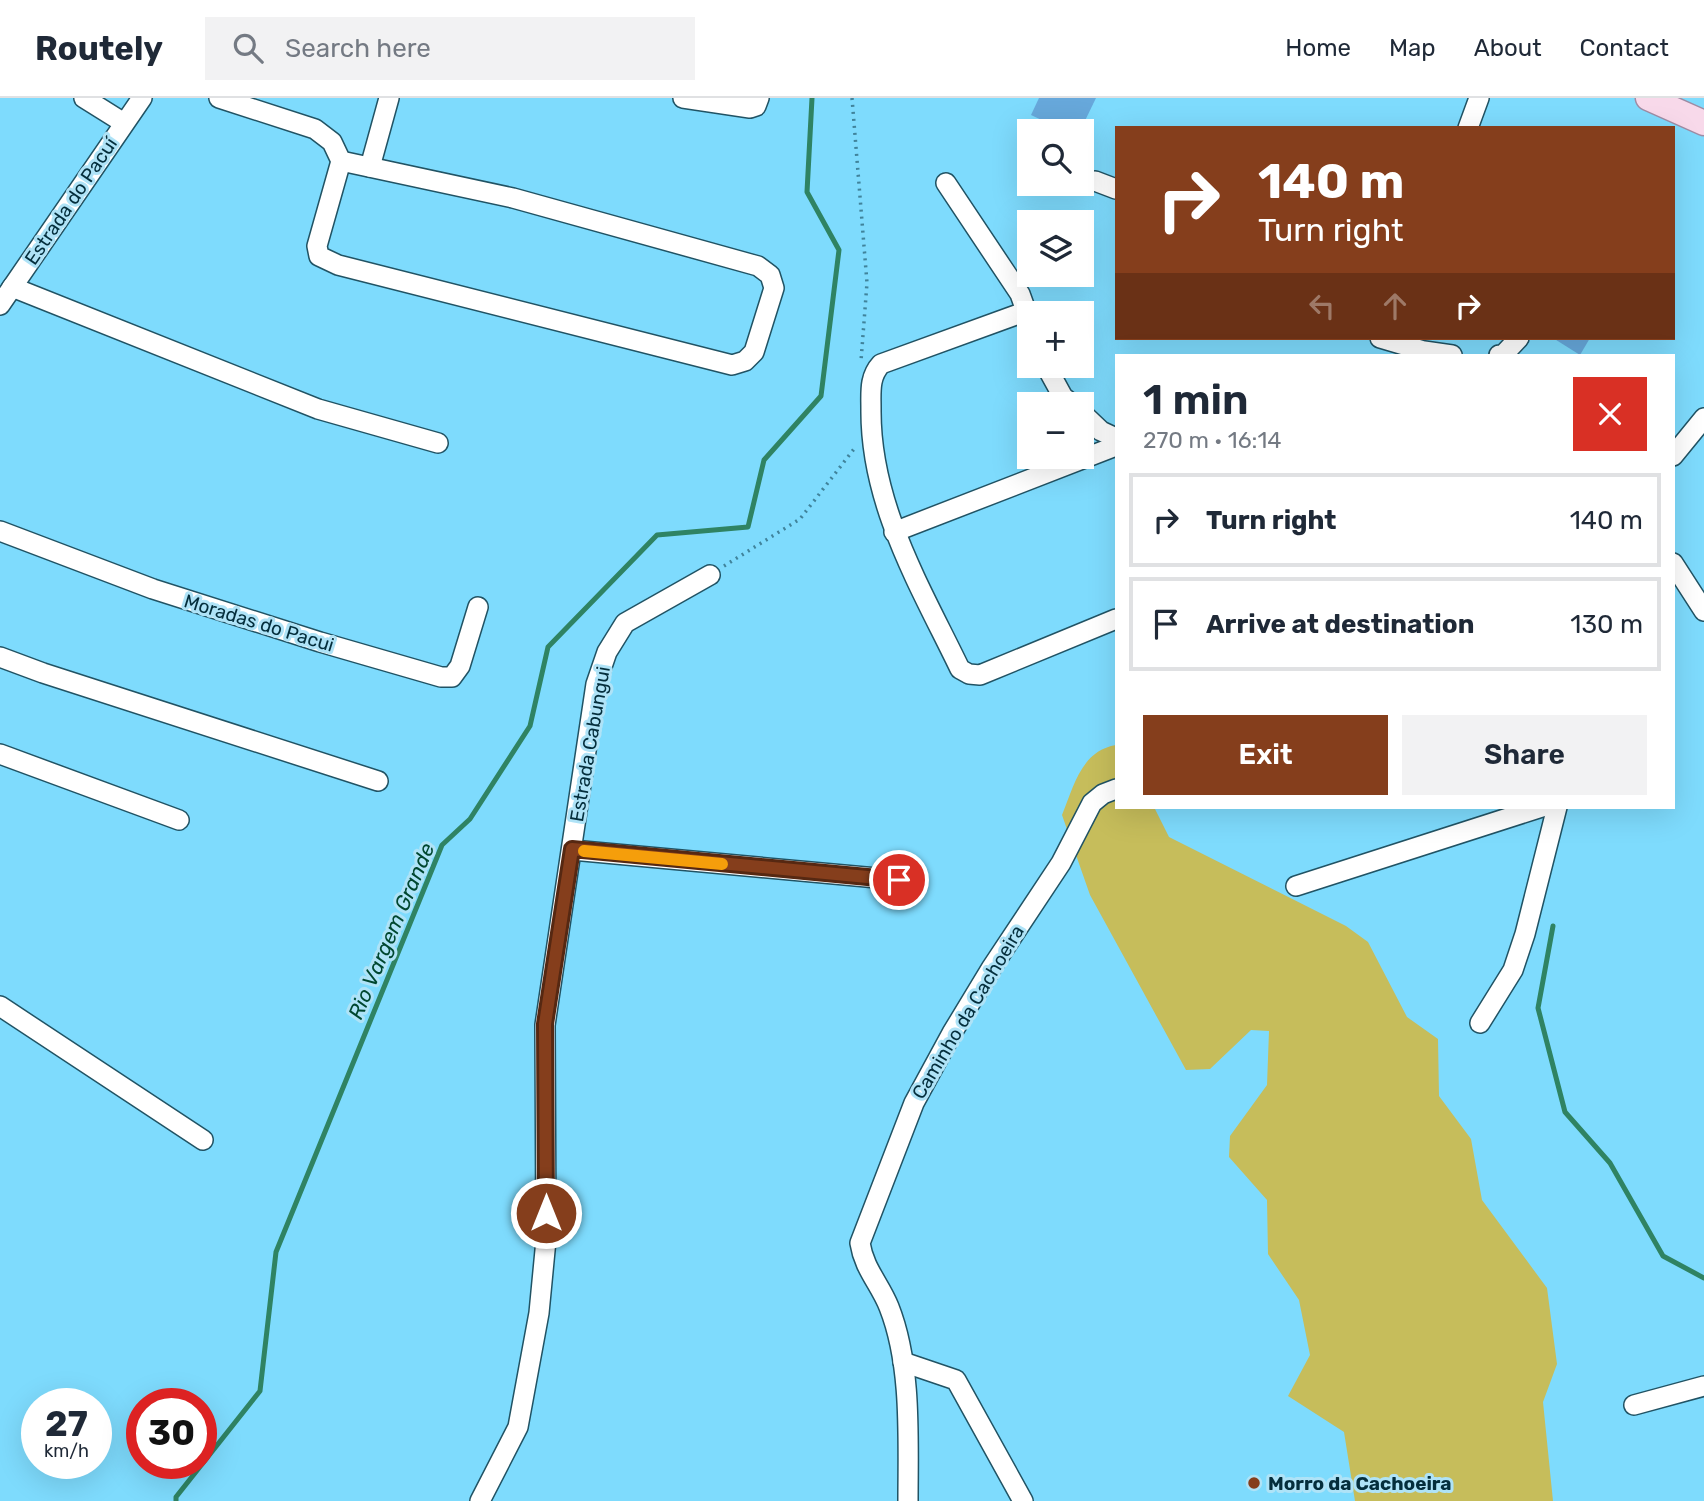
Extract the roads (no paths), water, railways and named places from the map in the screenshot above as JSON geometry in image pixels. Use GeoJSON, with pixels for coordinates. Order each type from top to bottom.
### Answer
{"type":"FeatureCollection","features":[{"type":"Feature","properties":{"kind":"main road"},"geometry":{"type":"LineString","coordinates":[[1648,98],[1704,123]]}},
{"type":"Feature","properties":{"kind":"street"},"geometry":{"type":"LineString","coordinates":[[84,98],[124,123]]}},
{"type":"Feature","properties":{"kind":"street","name":"Estrada do Pacuí"},"geometry":{"type":"LineString","coordinates":[[0,305],[142,98]]}},
{"type":"Feature","properties":{"kind":"street"},"geometry":{"type":"LineString","coordinates":[[219,98],[315,129],[332,142],[341,161],[317,246],[319,256],[338,265],[732,365],[745,361],[754,352],[774,288],[770,275],[758,266],[513,198],[341,161]]}},
{"type":"Feature","properties":{"kind":"street"},"geometry":{"type":"LineString","coordinates":[[370,167],[389,98]]}},
{"type":"Feature","properties":{"kind":"street"},"geometry":{"type":"LineString","coordinates":[[683,98],[750,108],[756,106],[759,98]]}},
{"type":"Feature","properties":{"kind":"street"},"geometry":{"type":"LineString","coordinates":[[1469,126],[1479,98]]}},
{"type":"Feature","properties":{"kind":"street"},"geometry":{"type":"LineString","coordinates":[[1095,181],[1115,189]]}},
{"type":"Feature","properties":{"kind":"street"},"geometry":{"type":"LineString","coordinates":[[946,184],[1023,301]]}},
{"type":"Feature","properties":{"kind":"street"},"geometry":{"type":"LineString","coordinates":[[12,287],[318,409],[438,443]]}},
{"type":"Feature","properties":{"kind":"street"},"geometry":{"type":"LineString","coordinates":[[1017,319],[880,364],[873,372],[870,423],[877,476],[894,532],[960,669],[969,674],[980,675],[1115,619]]}},
{"type":"Feature","properties":{"kind":"street"},"geometry":{"type":"LineString","coordinates":[[1387,340],[1445,354]]}},
{"type":"Feature","properties":{"kind":"street"},"geometry":{"type":"LineString","coordinates":[[1504,354],[1516,340]]}},
{"type":"Feature","properties":{"kind":"street"},"geometry":{"type":"LineString","coordinates":[[1675,454],[1703,423]]}},
{"type":"Feature","properties":{"kind":"street"},"geometry":{"type":"LineString","coordinates":[[1094,424],[1115,438]]}},
{"type":"Feature","properties":{"kind":"street"},"geometry":{"type":"LineString","coordinates":[[894,532],[1115,446]]}},
{"type":"Feature","properties":{"kind":"street","name":"Moradas do Pacui"},"geometry":{"type":"LineString","coordinates":[[0,531],[153,589],[441,677],[452,677],[460,667],[478,607]]}},
{"type":"Feature","properties":{"kind":"street"},"geometry":{"type":"LineString","coordinates":[[1675,566],[1704,611]]}},
{"type":"Feature","properties":{"kind":"street","name":"Estrada Cabungui"},"geometry":{"type":"LineString","coordinates":[[480,1501],[518,1427],[539,1312],[546,1240],[545,1024],[596,684],[607,652],[625,622],[710,575]]}},
{"type":"Feature","properties":{"kind":"street"},"geometry":{"type":"LineString","coordinates":[[0,657],[378,781]]}},
{"type":"Feature","properties":{"kind":"street"},"geometry":{"type":"LineString","coordinates":[[0,754],[179,820]]}},
{"type":"Feature","properties":{"kind":"street","name":"Caminho da Cachoeira"},"geometry":{"type":"LineString","coordinates":[[908,1501],[908,1415],[903,1362],[889,1307],[862,1259],[860,1243],[914,1103],[952,1032],[1061,863],[1092,803],[1103,794],[1115,789]]}},
{"type":"Feature","properties":{"kind":"street"},"geometry":{"type":"LineString","coordinates":[[1296,886],[1536,809]]}},
{"type":"Feature","properties":{"kind":"street"},"geometry":{"type":"LineString","coordinates":[[1480,1023],[1513,970],[1525,934],[1556,809]]}},
{"type":"Feature","properties":{"kind":"street"},"geometry":{"type":"LineString","coordinates":[[572,849],[899,880]]}},
{"type":"Feature","properties":{"kind":"street"},"geometry":{"type":"LineString","coordinates":[[0,1006],[203,1140]]}},
{"type":"Feature","properties":{"kind":"street"},"geometry":{"type":"LineString","coordinates":[[903,1362],[956,1380],[1023,1501]]}},
{"type":"Feature","properties":{"kind":"street"},"geometry":{"type":"LineString","coordinates":[[1634,1405],[1704,1386]]}},
{"type":"Feature","properties":{"kind":"waterway","name":"Rio Vargem Grande"},"geometry":{"type":"LineString","coordinates":[[176,1501],[176,1497],[260,1391],[276,1252],[442,845],[470,819],[530,726],[548,647],[657,535],[748,527],[764,460],[821,396],[839,250],[807,192],[812,98]]}},
{"type":"Feature","properties":{"kind":"waterway"},"geometry":{"type":"LineString","coordinates":[[1553,926],[1538,1008],[1565,1112],[1610,1163],[1663,1256],[1704,1278]]}},
{"type":"Feature","properties":{"kind":"place","name":"Morro da Cachoeira"},"geometry":{"type":"Point","coordinates":[1254,1483]}}]}
